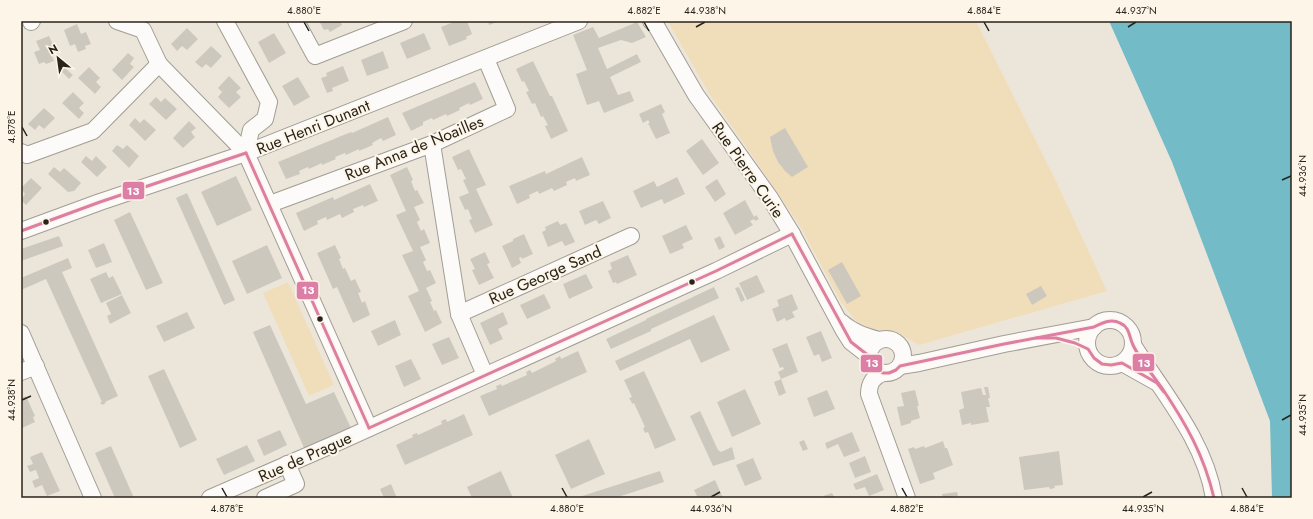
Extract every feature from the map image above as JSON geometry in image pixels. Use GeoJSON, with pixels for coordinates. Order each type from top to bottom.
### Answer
{"type":"FeatureCollection","features":[{"type":"Feature","properties":{"kind":"street"},"geometry":{"type":"LineString","coordinates":[[117,21],[143,30],[159,64],[246,153],[369,428]]}},
{"type":"Feature","properties":{"kind":"street"},"geometry":{"type":"LineString","coordinates":[[225,21],[269,102],[265,119],[251,130],[246,153]]}},
{"type":"Feature","properties":{"kind":"street"},"geometry":{"type":"LineString","coordinates":[[296,21],[315,56],[404,21]]}},
{"type":"Feature","properties":{"kind":"street","name":"Rue Henri Dunant"},"geometry":{"type":"LineString","coordinates":[[21,231],[100,202],[246,153],[579,21]]}},
{"type":"Feature","properties":{"kind":"street","name":"Rue Pierre Curie"},"geometry":{"type":"LineString","coordinates":[[653,22],[696,94],[770,198],[792,234],[851,342],[869,356]]}},
{"type":"Feature","properties":{"kind":"street","name":"Rue Anna de Noailles"},"geometry":{"type":"LineString","coordinates":[[270,204],[432,144],[507,109],[486,59]]}},
{"type":"Feature","properties":{"kind":"street"},"geometry":{"type":"LineString","coordinates":[[21,152],[27,155],[93,131],[159,64]]}},
{"type":"Feature","properties":{"kind":"street"},"geometry":{"type":"LineString","coordinates":[[432,144],[459,314],[485,375]]}},
{"type":"Feature","properties":{"kind":"street","name":"Rue de Prague"},"geometry":{"type":"LineString","coordinates":[[210,498],[369,428],[792,234]]}},
{"type":"Feature","properties":{"kind":"street","name":"Rue George Sand"},"geometry":{"type":"LineString","coordinates":[[459,314],[631,236]]}},
{"type":"Feature","properties":{"kind":"street","name":"Rue Pierre Curie"},"geometry":{"type":"LineString","coordinates":[[837,318],[848,328],[859,334],[879,340]]}},
{"type":"Feature","properties":{"kind":"street"},"geometry":{"type":"LineString","coordinates":[[1048,336],[1066,340],[1083,347],[1097,362],[1104,365],[1115,365],[1122,363],[1131,353],[1133,345],[1129,331],[1124,325],[1117,321],[1107,320],[1094,327],[1083,347]]}},
{"type":"Feature","properties":{"kind":"street"},"geometry":{"type":"LineString","coordinates":[[900,366],[953,356],[998,345],[1094,327]]}},
{"type":"Feature","properties":{"kind":"street"},"geometry":{"type":"LineString","coordinates":[[21,333],[93,498]]}},
{"type":"Feature","properties":{"kind":"street"},"geometry":{"type":"LineString","coordinates":[[884,339],[895,341],[903,350],[904,355],[900,366],[896,370],[889,373],[873,367],[869,356],[870,350],[874,344],[879,340],[884,339]]}},
{"type":"Feature","properties":{"kind":"street"},"geometry":{"type":"LineString","coordinates":[[1133,345],[1172,404],[1199,450],[1208,471],[1214,498]]}},
{"type":"Feature","properties":{"kind":"street"},"geometry":{"type":"LineString","coordinates":[[903,350],[953,356]]}},
{"type":"Feature","properties":{"kind":"street"},"geometry":{"type":"LineString","coordinates":[[1122,363],[1157,383]]}},
{"type":"Feature","properties":{"kind":"street"},"geometry":{"type":"LineString","coordinates":[[21,372],[36,366]]}},
{"type":"Feature","properties":{"kind":"street"},"geometry":{"type":"LineString","coordinates":[[883,372],[872,381],[869,386],[869,394],[907,498]]}},
{"type":"Feature","properties":{"kind":"street"},"geometry":{"type":"LineString","coordinates":[[265,498],[296,484],[287,464]]}},
{"type":"Feature","properties":{"kind":"shaded area"},"geometry":{"type":"Polygon","coordinates":[[[668,21],[976,21],[1056,181],[1107,291],[919,345],[898,333],[870,328],[855,320],[841,302],[800,226],[710,95],[668,21]]]}},
{"type":"Feature","properties":{"kind":"shaded area"},"geometry":{"type":"Polygon","coordinates":[[[288,282],[334,385],[309,396],[263,293],[288,282]]]}},
{"type":"Feature","properties":{"kind":"water"},"geometry":{"type":"Polygon","coordinates":[[[1109,21],[1292,21],[1292,498],[1272,498],[1270,421],[1172,162],[1109,21]]]}},
{"type":"Feature","properties":{"kind":"building"},"geometry":{"type":"Polygon","coordinates":[[[319,21],[340,21],[342,25],[330,32],[328,29],[324,30],[319,21]]]}},
{"type":"Feature","properties":{"kind":"building"},"geometry":{"type":"Polygon","coordinates":[[[456,21],[467,21],[472,34],[466,37],[467,39],[449,46],[441,27],[456,21]]]}},
{"type":"Feature","properties":{"kind":"building"},"geometry":{"type":"Polygon","coordinates":[[[488,21],[500,21],[489,25],[488,21]]]}},
{"type":"Feature","properties":{"kind":"building"},"geometry":{"type":"Polygon","coordinates":[[[637,22],[646,37],[632,43],[621,40],[598,48],[607,69],[637,54],[641,62],[610,77],[618,95],[630,91],[634,101],[604,113],[599,101],[587,105],[576,74],[587,70],[573,35],[593,27],[599,38],[637,22]]]}},
{"type":"Feature","properties":{"kind":"building"},"geometry":{"type":"Polygon","coordinates":[[[77,24],[81,34],[86,32],[91,44],[85,46],[86,49],[78,52],[75,44],[70,46],[64,30],[77,24]]]}},
{"type":"Feature","properties":{"kind":"building"},"geometry":{"type":"Polygon","coordinates":[[[187,28],[198,39],[187,50],[182,46],[177,51],[171,44],[187,28]]]}},
{"type":"Feature","properties":{"kind":"building"},"geometry":{"type":"Polygon","coordinates":[[[274,33],[286,53],[269,63],[258,42],[274,33]]]}},
{"type":"Feature","properties":{"kind":"building"},"geometry":{"type":"Polygon","coordinates":[[[424,33],[431,49],[407,59],[400,43],[424,33]]]}},
{"type":"Feature","properties":{"kind":"building"},"geometry":{"type":"Polygon","coordinates":[[[49,36],[56,52],[51,54],[54,61],[46,64],[44,62],[39,64],[34,52],[40,50],[36,41],[49,36]]]}},
{"type":"Feature","properties":{"kind":"building"},"geometry":{"type":"Polygon","coordinates":[[[211,46],[222,56],[211,68],[206,64],[202,68],[195,62],[211,46]]]}},
{"type":"Feature","properties":{"kind":"building"},"geometry":{"type":"Polygon","coordinates":[[[383,51],[389,68],[367,76],[361,60],[383,51]]]}},
{"type":"Feature","properties":{"kind":"building"},"geometry":{"type":"Polygon","coordinates":[[[128,53],[134,58],[130,64],[134,67],[122,80],[112,70],[128,53]]]}},
{"type":"Feature","properties":{"kind":"building"},"geometry":{"type":"Polygon","coordinates":[[[533,61],[550,96],[552,96],[568,131],[551,139],[545,126],[548,125],[543,116],[541,117],[535,103],[532,104],[526,92],[529,91],[524,81],[522,82],[516,69],[533,61]]]}},
{"type":"Feature","properties":{"kind":"building"},"geometry":{"type":"Polygon","coordinates":[[[343,66],[349,81],[332,88],[333,91],[327,93],[321,78],[327,76],[326,73],[343,66]]]}},
{"type":"Feature","properties":{"kind":"building"},"geometry":{"type":"Polygon","coordinates":[[[89,67],[100,78],[96,82],[101,87],[95,94],[78,78],[89,67]]]}},
{"type":"Feature","properties":{"kind":"building"},"geometry":{"type":"Polygon","coordinates":[[[65,68],[73,75],[69,79],[60,70],[65,68]]]}},
{"type":"Feature","properties":{"kind":"building"},"geometry":{"type":"Polygon","coordinates":[[[229,76],[241,88],[236,92],[241,97],[229,108],[218,97],[222,92],[218,88],[229,76]]]}},
{"type":"Feature","properties":{"kind":"building"},"geometry":{"type":"Polygon","coordinates":[[[298,77],[310,97],[294,106],[282,86],[298,77]]]}},
{"type":"Feature","properties":{"kind":"building"},"geometry":{"type":"Polygon","coordinates":[[[475,82],[483,99],[470,105],[469,103],[459,108],[460,110],[447,116],[446,114],[433,120],[432,118],[423,122],[423,125],[411,131],[402,113],[475,82]]]}},
{"type":"Feature","properties":{"kind":"building"},"geometry":{"type":"Polygon","coordinates":[[[73,92],[84,103],[79,108],[84,113],[79,119],[62,103],[73,92]]]}},
{"type":"Feature","properties":{"kind":"building"},"geometry":{"type":"Polygon","coordinates":[[[156,97],[161,102],[165,98],[177,109],[166,120],[149,104],[156,97]]]}},
{"type":"Feature","properties":{"kind":"building"},"geometry":{"type":"Polygon","coordinates":[[[661,104],[665,112],[662,114],[670,133],[656,139],[648,120],[643,123],[639,114],[661,104]]]}},
{"type":"Feature","properties":{"kind":"building"},"geometry":{"type":"Polygon","coordinates":[[[44,108],[55,118],[44,129],[39,125],[35,130],[28,124],[44,108]]]}},
{"type":"Feature","properties":{"kind":"building"},"geometry":{"type":"Polygon","coordinates":[[[388,117],[396,135],[383,141],[381,138],[372,143],[373,145],[346,155],[345,153],[322,165],[322,163],[309,169],[308,167],[299,171],[300,174],[286,179],[278,162],[388,117]]]}},
{"type":"Feature","properties":{"kind":"building"},"geometry":{"type":"Polygon","coordinates":[[[135,118],[140,123],[144,119],[156,130],[145,141],[129,125],[135,118]]]}},
{"type":"Feature","properties":{"kind":"building"},"geometry":{"type":"Polygon","coordinates":[[[189,121],[196,128],[191,132],[195,137],[183,148],[173,138],[189,121]]]}},
{"type":"Feature","properties":{"kind":"building"},"geometry":{"type":"Polygon","coordinates":[[[785,128],[808,167],[792,177],[778,162],[773,151],[770,137],[785,128]]]}},
{"type":"Feature","properties":{"kind":"building"},"geometry":{"type":"Polygon","coordinates":[[[702,139],[719,163],[703,175],[686,151],[702,139]]]}},
{"type":"Feature","properties":{"kind":"building"},"geometry":{"type":"Polygon","coordinates":[[[117,145],[123,149],[127,145],[139,156],[129,168],[112,151],[117,145]]]}},
{"type":"Feature","properties":{"kind":"building"},"geometry":{"type":"Polygon","coordinates":[[[469,149],[486,185],[476,189],[493,225],[475,233],[469,220],[472,219],[468,209],[465,210],[459,197],[469,193],[463,180],[466,179],[461,169],[458,170],[452,157],[469,149]]]}},
{"type":"Feature","properties":{"kind":"building"},"geometry":{"type":"Polygon","coordinates":[[[86,156],[92,161],[96,156],[107,167],[97,177],[81,162],[86,156]]]}},
{"type":"Feature","properties":{"kind":"building"},"geometry":{"type":"Polygon","coordinates":[[[582,157],[590,175],[576,181],[575,178],[566,182],[567,185],[554,191],[552,188],[539,194],[538,191],[529,195],[530,198],[517,204],[509,186],[545,171],[546,174],[582,157]]]}},
{"type":"Feature","properties":{"kind":"building"},"geometry":{"type":"Polygon","coordinates":[[[54,167],[60,172],[64,168],[81,183],[74,191],[68,192],[48,174],[54,167]]]}},
{"type":"Feature","properties":{"kind":"building"},"geometry":{"type":"Polygon","coordinates":[[[407,167],[413,180],[411,181],[415,191],[417,190],[424,203],[414,207],[420,220],[417,222],[421,231],[424,229],[430,243],[420,247],[426,260],[423,262],[427,271],[430,270],[436,283],[426,288],[432,301],[430,302],[434,311],[436,310],[442,323],[425,332],[408,296],[419,291],[402,255],[413,251],[396,215],[406,211],[390,175],[407,167]]]}},
{"type":"Feature","properties":{"kind":"building"},"geometry":{"type":"Polygon","coordinates":[[[236,176],[252,210],[217,226],[201,192],[236,176]]]}},
{"type":"Feature","properties":{"kind":"building"},"geometry":{"type":"Polygon","coordinates":[[[677,177],[685,194],[664,204],[662,199],[641,208],[633,191],[654,181],[657,187],[677,177]]]}},
{"type":"Feature","properties":{"kind":"building"},"geometry":{"type":"Polygon","coordinates":[[[31,178],[42,188],[26,205],[21,200],[25,194],[21,188],[31,178]]]}},
{"type":"Feature","properties":{"kind":"building"},"geometry":{"type":"Polygon","coordinates":[[[717,179],[726,194],[715,202],[705,187],[717,179]]]}},
{"type":"Feature","properties":{"kind":"building"},"geometry":{"type":"Polygon","coordinates":[[[370,184],[378,201],[364,207],[363,205],[353,209],[354,212],[342,218],[340,214],[327,220],[326,217],[317,221],[318,224],[304,231],[296,213],[333,197],[334,200],[370,184]]]}},
{"type":"Feature","properties":{"kind":"building"},"geometry":{"type":"Polygon","coordinates":[[[187,193],[235,300],[224,305],[176,198],[187,193]]]}},
{"type":"Feature","properties":{"kind":"building"},"geometry":{"type":"Polygon","coordinates":[[[745,200],[754,217],[756,215],[759,219],[750,221],[753,225],[735,235],[723,213],[745,200]]]}},
{"type":"Feature","properties":{"kind":"building"},"geometry":{"type":"Polygon","coordinates":[[[603,201],[611,218],[599,224],[596,220],[585,225],[579,211],[603,201]]]}},
{"type":"Feature","properties":{"kind":"building"},"geometry":{"type":"Polygon","coordinates":[[[130,212],[163,283],[146,290],[114,220],[130,212]]]}},
{"type":"Feature","properties":{"kind":"building"},"geometry":{"type":"Polygon","coordinates":[[[558,221],[560,225],[566,223],[575,242],[565,246],[562,241],[548,247],[542,232],[546,230],[545,227],[558,221]]]}},
{"type":"Feature","properties":{"kind":"building"},"geometry":{"type":"Polygon","coordinates":[[[686,225],[693,239],[682,244],[684,248],[670,254],[662,236],[686,225]]]}},
{"type":"Feature","properties":{"kind":"building"},"geometry":{"type":"Polygon","coordinates":[[[524,234],[533,254],[522,259],[521,257],[519,258],[521,263],[512,268],[502,246],[524,234]]]}},
{"type":"Feature","properties":{"kind":"building"},"geometry":{"type":"Polygon","coordinates":[[[59,236],[63,246],[21,261],[21,249],[59,236]]]}},
{"type":"Feature","properties":{"kind":"building"},"geometry":{"type":"Polygon","coordinates":[[[720,236],[725,247],[719,250],[714,239],[720,236]]]}},
{"type":"Feature","properties":{"kind":"building"},"geometry":{"type":"Polygon","coordinates":[[[104,243],[112,262],[96,268],[88,250],[104,243]]]}},
{"type":"Feature","properties":{"kind":"building"},"geometry":{"type":"Polygon","coordinates":[[[267,245],[282,278],[247,294],[232,261],[267,245]]]}},
{"type":"Feature","properties":{"kind":"building"},"geometry":{"type":"Polygon","coordinates":[[[335,245],[341,258],[339,259],[343,269],[345,268],[351,281],[355,279],[361,292],[358,293],[362,303],[365,301],[370,315],[353,323],[337,287],[333,289],[317,253],[335,245]]]}},
{"type":"Feature","properties":{"kind":"building"},"geometry":{"type":"Polygon","coordinates":[[[485,252],[490,263],[487,264],[494,278],[479,285],[472,270],[475,269],[470,259],[485,252]]]}},
{"type":"Feature","properties":{"kind":"building"},"geometry":{"type":"Polygon","coordinates":[[[628,255],[637,275],[617,284],[616,282],[613,283],[608,271],[612,269],[610,263],[628,255]]]}},
{"type":"Feature","properties":{"kind":"building"},"geometry":{"type":"Polygon","coordinates":[[[68,258],[72,268],[62,272],[118,396],[102,405],[100,402],[102,402],[46,279],[21,290],[21,278],[68,258]]]}},
{"type":"Feature","properties":{"kind":"building"},"geometry":{"type":"Polygon","coordinates":[[[842,262],[861,296],[847,304],[828,270],[842,262]]]}},
{"type":"Feature","properties":{"kind":"building"},"geometry":{"type":"Polygon","coordinates":[[[106,272],[109,278],[113,276],[122,294],[101,303],[90,279],[106,272]]]}},
{"type":"Feature","properties":{"kind":"building"},"geometry":{"type":"Polygon","coordinates":[[[586,274],[593,288],[569,299],[563,284],[586,274]]]}},
{"type":"Feature","properties":{"kind":"building"},"geometry":{"type":"Polygon","coordinates":[[[757,275],[765,292],[747,300],[739,283],[757,275]]]}},
{"type":"Feature","properties":{"kind":"building"},"geometry":{"type":"Polygon","coordinates":[[[1041,286],[1047,296],[1032,305],[1026,294],[1041,286]]]}},
{"type":"Feature","properties":{"kind":"building"},"geometry":{"type":"Polygon","coordinates":[[[714,287],[719,298],[611,349],[606,339],[714,287]]]}},
{"type":"Feature","properties":{"kind":"building"},"geometry":{"type":"Polygon","coordinates":[[[739,287],[745,300],[741,302],[735,288],[739,287]]]}},
{"type":"Feature","properties":{"kind":"building"},"geometry":{"type":"Polygon","coordinates":[[[544,294],[551,308],[527,319],[520,305],[544,294]]]}},
{"type":"Feature","properties":{"kind":"building"},"geometry":{"type":"Polygon","coordinates":[[[792,294],[798,309],[792,312],[795,317],[786,321],[785,318],[777,322],[772,309],[779,306],[777,300],[792,294]]]}},
{"type":"Feature","properties":{"kind":"building"},"geometry":{"type":"Polygon","coordinates":[[[122,295],[131,313],[110,324],[107,316],[111,314],[106,303],[122,295]]]}},
{"type":"Feature","properties":{"kind":"building"},"geometry":{"type":"Polygon","coordinates":[[[187,312],[195,328],[164,342],[156,326],[187,312]]]}},
{"type":"Feature","properties":{"kind":"building"},"geometry":{"type":"Polygon","coordinates":[[[503,312],[508,324],[498,329],[503,339],[490,345],[480,323],[503,312]]]}},
{"type":"Feature","properties":{"kind":"building"},"geometry":{"type":"Polygon","coordinates":[[[714,315],[730,350],[701,363],[690,339],[620,371],[615,361],[714,315]]]}},
{"type":"Feature","properties":{"kind":"building"},"geometry":{"type":"Polygon","coordinates":[[[395,320],[401,335],[378,346],[371,331],[395,320]]]}},
{"type":"Feature","properties":{"kind":"building"},"geometry":{"type":"Polygon","coordinates":[[[270,325],[306,404],[334,392],[351,428],[304,448],[253,332],[270,325]]]}},
{"type":"Feature","properties":{"kind":"building"},"geometry":{"type":"Polygon","coordinates":[[[821,331],[832,358],[822,362],[819,354],[814,356],[806,337],[821,331]]]}},
{"type":"Feature","properties":{"kind":"building"},"geometry":{"type":"Polygon","coordinates":[[[449,337],[459,358],[442,365],[432,344],[449,337]]]}},
{"type":"Feature","properties":{"kind":"building"},"geometry":{"type":"Polygon","coordinates":[[[787,343],[798,372],[781,379],[778,372],[784,369],[783,367],[780,368],[772,349],[787,343]]]}},
{"type":"Feature","properties":{"kind":"building"},"geometry":{"type":"Polygon","coordinates":[[[578,351],[587,372],[489,416],[480,396],[497,389],[496,386],[501,384],[502,386],[527,375],[526,372],[530,370],[532,373],[556,361],[555,359],[560,356],[561,359],[578,351]]]}},
{"type":"Feature","properties":{"kind":"building"},"geometry":{"type":"Polygon","coordinates":[[[411,359],[421,379],[404,387],[395,366],[411,359]]]}},
{"type":"Feature","properties":{"kind":"building"},"geometry":{"type":"Polygon","coordinates":[[[164,369],[197,440],[180,448],[148,376],[164,369]]]}},
{"type":"Feature","properties":{"kind":"building"},"geometry":{"type":"Polygon","coordinates":[[[644,371],[676,440],[655,449],[648,432],[645,433],[643,428],[645,427],[634,403],[632,404],[629,398],[632,397],[624,380],[644,371]]]}},
{"type":"Feature","properties":{"kind":"building"},"geometry":{"type":"Polygon","coordinates":[[[781,379],[786,393],[779,396],[774,382],[781,379]]]}},
{"type":"Feature","properties":{"kind":"building"},"geometry":{"type":"Polygon","coordinates":[[[984,387],[988,387],[990,398],[988,398],[990,407],[986,407],[989,422],[962,425],[959,410],[964,408],[961,392],[981,388],[983,395],[986,395],[984,387]]]}},
{"type":"Feature","properties":{"kind":"building"},"geometry":{"type":"Polygon","coordinates":[[[745,389],[761,424],[732,437],[717,402],[745,389]]]}},
{"type":"Feature","properties":{"kind":"building"},"geometry":{"type":"Polygon","coordinates":[[[827,390],[835,409],[814,417],[807,398],[827,390]]]}},
{"type":"Feature","properties":{"kind":"building"},"geometry":{"type":"Polygon","coordinates":[[[915,390],[920,418],[901,426],[897,407],[904,406],[901,393],[915,390]]]}},
{"type":"Feature","properties":{"kind":"building"},"geometry":{"type":"Polygon","coordinates":[[[26,396],[35,416],[33,417],[35,422],[22,428],[21,398],[26,396]]]}},
{"type":"Feature","properties":{"kind":"building"},"geometry":{"type":"Polygon","coordinates":[[[700,411],[718,450],[721,452],[732,447],[735,459],[713,466],[690,416],[700,411]]]}},
{"type":"Feature","properties":{"kind":"building"},"geometry":{"type":"Polygon","coordinates":[[[464,414],[473,435],[405,465],[396,445],[413,437],[412,435],[417,433],[418,435],[442,424],[441,421],[446,419],[447,422],[464,414]]]}},
{"type":"Feature","properties":{"kind":"building"},"geometry":{"type":"Polygon","coordinates":[[[280,430],[287,445],[264,456],[257,440],[280,430]]]}},
{"type":"Feature","properties":{"kind":"building"},"geometry":{"type":"Polygon","coordinates":[[[852,432],[860,451],[844,457],[838,444],[827,449],[825,443],[852,432]]]}},
{"type":"Feature","properties":{"kind":"building"},"geometry":{"type":"Polygon","coordinates":[[[589,439],[605,474],[571,489],[555,455],[589,439]]]}},
{"type":"Feature","properties":{"kind":"building"},"geometry":{"type":"Polygon","coordinates":[[[804,440],[808,449],[803,451],[799,442],[804,440]]]}},
{"type":"Feature","properties":{"kind":"building"},"geometry":{"type":"Polygon","coordinates":[[[943,441],[953,465],[933,473],[935,479],[920,484],[908,449],[914,447],[915,449],[924,446],[925,448],[943,441]]]}},
{"type":"Feature","properties":{"kind":"building"},"geometry":{"type":"Polygon","coordinates":[[[247,445],[255,461],[224,475],[216,459],[247,445]]]}},
{"type":"Feature","properties":{"kind":"building"},"geometry":{"type":"Polygon","coordinates":[[[111,446],[134,498],[115,498],[95,453],[111,446]]]}},
{"type":"Feature","properties":{"kind":"building"},"geometry":{"type":"Polygon","coordinates":[[[1059,451],[1063,485],[1054,486],[1055,488],[1050,489],[1049,487],[1024,490],[1019,457],[1059,451]]]}},
{"type":"Feature","properties":{"kind":"building"},"geometry":{"type":"Polygon","coordinates":[[[42,452],[60,491],[47,496],[42,485],[35,488],[32,481],[39,478],[36,470],[30,472],[27,466],[33,464],[30,457],[42,452]]]}},
{"type":"Feature","properties":{"kind":"building"},"geometry":{"type":"Polygon","coordinates":[[[865,456],[871,472],[855,478],[849,463],[865,456]]]}},
{"type":"Feature","properties":{"kind":"building"},"geometry":{"type":"Polygon","coordinates":[[[753,458],[762,479],[745,486],[736,465],[753,458]]]}},
{"type":"Feature","properties":{"kind":"building"},"geometry":{"type":"Polygon","coordinates":[[[501,471],[513,498],[472,498],[467,487],[501,471]]]}},
{"type":"Feature","properties":{"kind":"building"},"geometry":{"type":"Polygon","coordinates":[[[660,471],[664,482],[615,498],[576,498],[660,471]]]}},
{"type":"Feature","properties":{"kind":"building"},"geometry":{"type":"Polygon","coordinates":[[[877,474],[884,490],[869,496],[865,487],[856,490],[853,484],[877,474]]]}},
{"type":"Feature","properties":{"kind":"building"},"geometry":{"type":"Polygon","coordinates":[[[715,480],[723,498],[698,498],[694,490],[715,480]]]}},
{"type":"Feature","properties":{"kind":"building"},"geometry":{"type":"Polygon","coordinates":[[[391,484],[397,498],[384,498],[380,489],[391,484]]]}},
{"type":"Feature","properties":{"kind":"building"},"geometry":{"type":"Polygon","coordinates":[[[957,492],[958,496],[943,498],[942,494],[957,492]]]}},
{"type":"Feature","properties":{"kind":"building"},"geometry":{"type":"Polygon","coordinates":[[[832,493],[835,498],[823,498],[823,496],[832,493]]]}},
{"type":"Feature","properties":{"kind":"transit line","name":"13"},"geometry":{"type":"LineString","coordinates":[[246,153],[369,428]]}},
{"type":"Feature","properties":{"kind":"transit line","name":"13"},"geometry":{"type":"LineString","coordinates":[[21,231],[100,202],[246,153]]}},
{"type":"Feature","properties":{"kind":"transit line","name":"13"},"geometry":{"type":"LineString","coordinates":[[792,234],[851,342],[869,356],[873,367],[883,373],[889,373],[896,370],[900,366],[1094,327],[1107,322],[1113,321],[1123,325],[1126,327],[1139,356],[1171,401],[1193,440],[1205,468],[1214,498]]}},
{"type":"Feature","properties":{"kind":"transit line","name":"13"},"geometry":{"type":"LineString","coordinates":[[369,428],[716,271],[792,234]]}},
{"type":"Feature","properties":{"kind":"transit line","name":"13"},"geometry":{"type":"LineString","coordinates":[[1036,338],[1056,338],[1075,343],[1088,349],[1094,358],[1102,364],[1111,365],[1122,363],[1157,383],[1164,392]]}}]}
